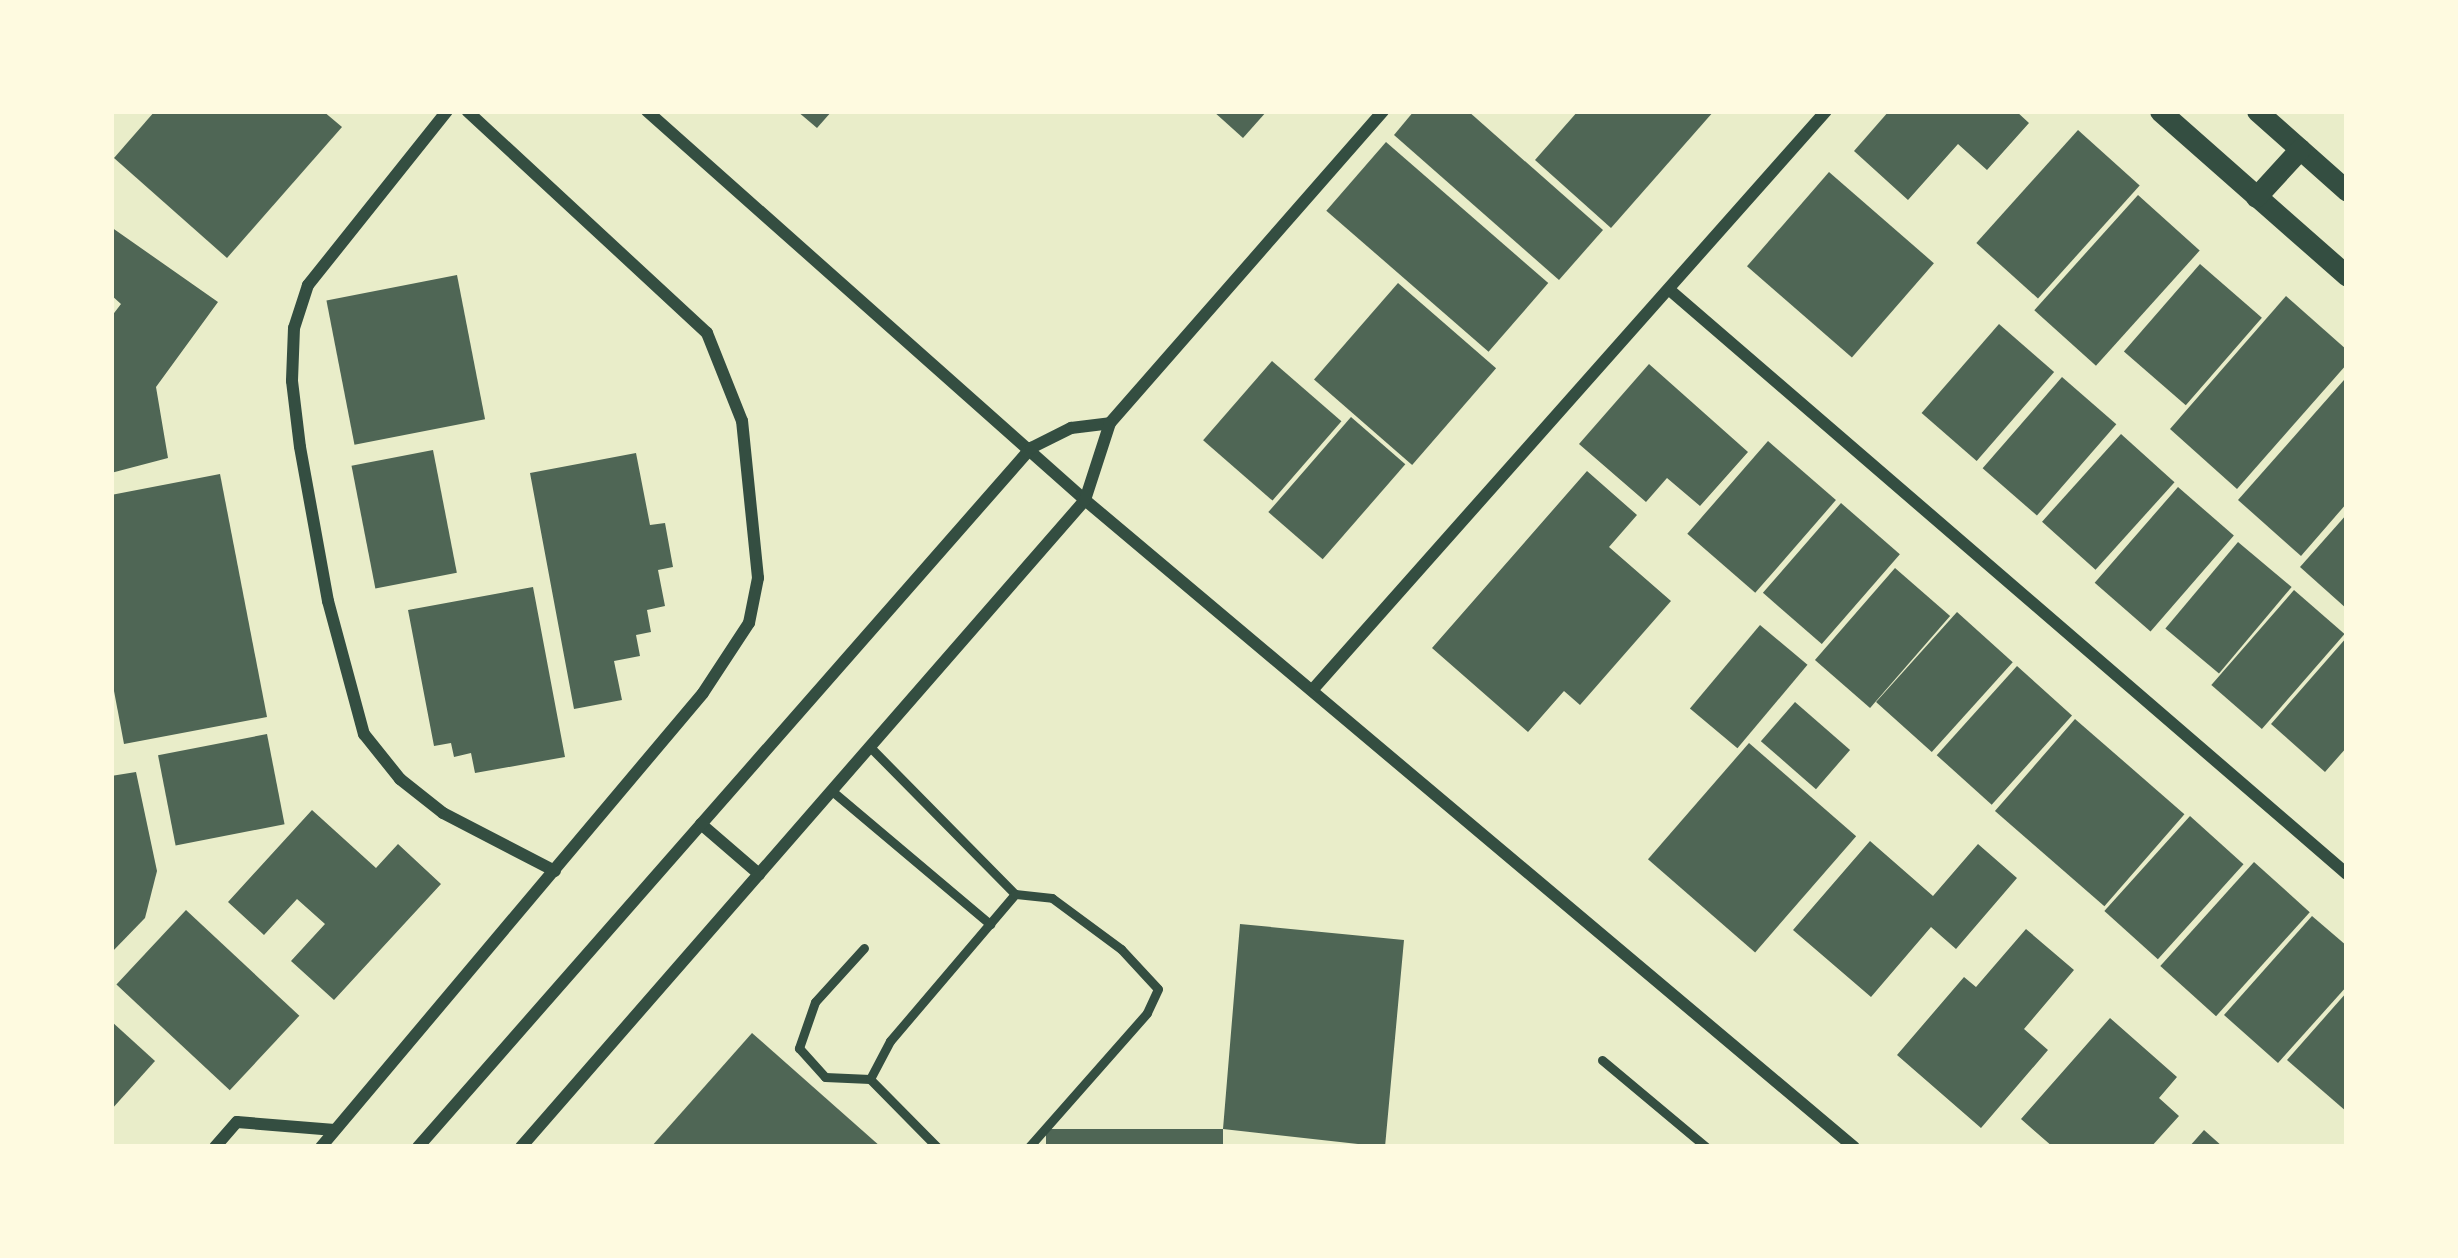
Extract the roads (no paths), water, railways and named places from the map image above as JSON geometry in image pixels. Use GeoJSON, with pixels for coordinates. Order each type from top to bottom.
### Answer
{"type":"FeatureCollection","features":[{"type":"Feature","properties":{"kind":"street"},"geometry":{"type":"LineString","coordinates":[[447,111],[308,285],[292,381],[300,447],[328,601],[364,734],[400,779],[442,813],[555,871]]}},
{"type":"Feature","properties":{"kind":"street"},"geometry":{"type":"LineString","coordinates":[[321,1147],[703,692],[749,622],[758,578],[753,480],[742,421],[707,333],[467,111]]}},
{"type":"Feature","properties":{"kind":"street"},"geometry":{"type":"LineString","coordinates":[[647,111],[1085,500],[1315,687],[1855,1147]]}},
{"type":"Feature","properties":{"kind":"street"},"geometry":{"type":"LineString","coordinates":[[521,1147],[1085,500],[1110,423],[1383,111]]}},
{"type":"Feature","properties":{"kind":"street"},"geometry":{"type":"LineString","coordinates":[[1315,687],[1672,292],[1826,111]]}},
{"type":"Feature","properties":{"kind":"street"},"geometry":{"type":"LineString","coordinates":[[2160,111],[2347,276]]}},
{"type":"Feature","properties":{"kind":"street"},"geometry":{"type":"LineString","coordinates":[[2257,111],[2347,190]]}},
{"type":"Feature","properties":{"kind":"street"},"geometry":{"type":"LineString","coordinates":[[2256,197],[2300,149]]}},
{"type":"Feature","properties":{"kind":"street"},"geometry":{"type":"LineString","coordinates":[[1672,292],[2347,874]]}},
{"type":"Feature","properties":{"kind":"street"},"geometry":{"type":"LineString","coordinates":[[418,1147],[1030,448],[1071,428],[1110,423]]}},
{"type":"Feature","properties":{"kind":"street"},"geometry":{"type":"LineString","coordinates":[[701,824],[759,874]]}},
{"type":"Feature","properties":{"kind":"street"},"geometry":{"type":"LineString","coordinates":[[215,1147],[237,1122],[335,1130]]}},
{"type":"Feature","properties":{"kind":"lane"},"geometry":{"type":"LineString","coordinates":[[870,747],[1015,894],[1052,898],[1121,949],[1157,989],[1147,1013],[1029,1147]]}},
{"type":"Feature","properties":{"kind":"lane"},"geometry":{"type":"LineString","coordinates":[[832,791],[990,924]]}},
{"type":"Feature","properties":{"kind":"lane"},"geometry":{"type":"LineString","coordinates":[[937,1147],[874,1092],[870,1079],[890,1041],[1015,894]]}},
{"type":"Feature","properties":{"kind":"lane"},"geometry":{"type":"LineString","coordinates":[[864,948],[815,1002],[799,1048],[825,1077],[870,1079]]}},
{"type":"Feature","properties":{"kind":"lane"},"geometry":{"type":"LineString","coordinates":[[1602,1060],[1706,1147]]}}]}
